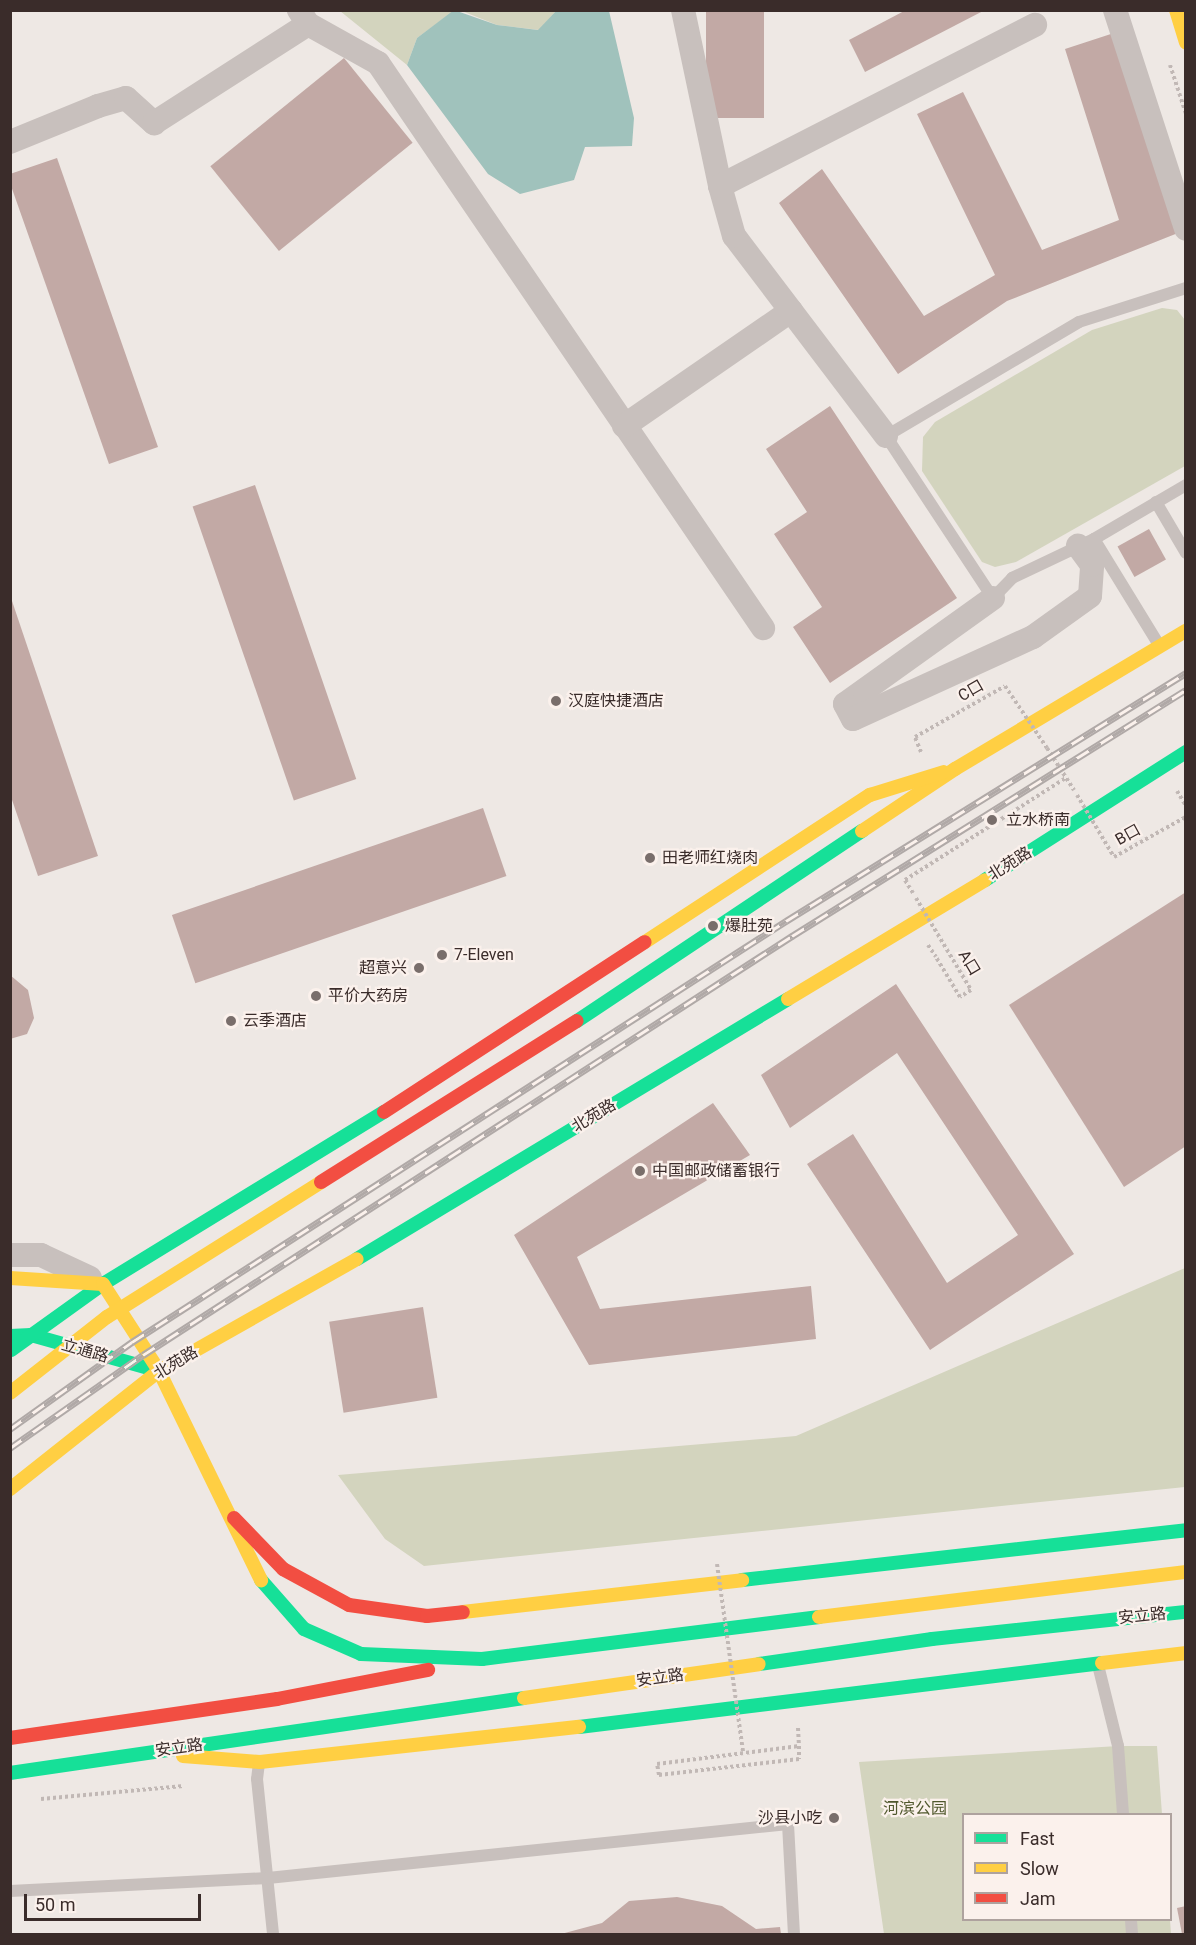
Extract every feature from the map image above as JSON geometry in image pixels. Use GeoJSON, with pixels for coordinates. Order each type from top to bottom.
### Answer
{"type":"FeatureCollection","features":[{"type":"Feature","properties":{"kind":"main road"},"geometry":{"type":"LineString","coordinates":[[1176,10],[1185,43]]}},
{"type":"Feature","properties":{"kind":"main road"},"geometry":{"type":"LineString","coordinates":[[10,1393],[107,1317],[577,1021],[955,769],[1185,631]]}},
{"type":"Feature","properties":{"kind":"main road","name":"北苑路"},"geometry":{"type":"LineString","coordinates":[[10,1489],[34,1467],[159,1371],[376,1248],[939,908],[1185,752]]}},
{"type":"Feature","properties":{"kind":"main road"},"geometry":{"type":"LineString","coordinates":[[10,1350],[103,1284],[340,1141],[870,795],[955,769]]}},
{"type":"Feature","properties":{"kind":"main road"},"geometry":{"type":"LineString","coordinates":[[10,1278],[103,1284]]}},
{"type":"Feature","properties":{"kind":"main road"},"geometry":{"type":"LineString","coordinates":[[103,1284],[159,1371],[233,1517],[258,1576],[304,1629],[361,1654],[482,1659]]}},
{"type":"Feature","properties":{"kind":"main road","name":"立通路"},"geometry":{"type":"LineString","coordinates":[[10,1336],[31,1335],[159,1371]]}},
{"type":"Feature","properties":{"kind":"main road"},"geometry":{"type":"LineString","coordinates":[[233,1517],[283,1569],[349,1605],[427,1616],[1185,1530]]}},
{"type":"Feature","properties":{"kind":"main road"},"geometry":{"type":"LineString","coordinates":[[10,1738],[277,1699],[482,1659],[1185,1572]]}},
{"type":"Feature","properties":{"kind":"main road","name":"安立路"},"geometry":{"type":"LineString","coordinates":[[10,1773],[932,1639],[1185,1612]]}},
{"type":"Feature","properties":{"kind":"main road","name":"安立路"},"geometry":{"type":"LineString","coordinates":[[136,1754],[260,1761],[1185,1653]]}},
{"type":"Feature","properties":{"kind":"street"},"geometry":{"type":"LineString","coordinates":[[683,10],[720,186],[734,236],[886,436]]}},
{"type":"Feature","properties":{"kind":"street"},"geometry":{"type":"LineString","coordinates":[[1115,10],[1185,229]]}},
{"type":"Feature","properties":{"kind":"street"},"geometry":{"type":"LineString","coordinates":[[10,142],[98,106],[126,98],[154,123],[303,17],[378,63],[762,628]]}},
{"type":"Feature","properties":{"kind":"street"},"geometry":{"type":"LineString","coordinates":[[720,186],[1035,25]]}},
{"type":"Feature","properties":{"kind":"street"},"geometry":{"type":"LineString","coordinates":[[624,426],[791,311]]}},
{"type":"Feature","properties":{"kind":"street"},"geometry":{"type":"LineString","coordinates":[[993,598],[845,704],[853,718],[1033,637],[1090,596],[1092,565],[1086,542]]}},
{"type":"Feature","properties":{"kind":"street"},"geometry":{"type":"LineString","coordinates":[[10,1256],[41,1255],[103,1284]]}},
{"type":"Feature","properties":{"kind":"lane"},"geometry":{"type":"LineString","coordinates":[[1185,288],[1079,322],[886,436],[993,598],[1012,578],[1086,542],[1185,484]]}},
{"type":"Feature","properties":{"kind":"lane"},"geometry":{"type":"LineString","coordinates":[[1156,502],[1185,553]]}},
{"type":"Feature","properties":{"kind":"lane"},"geometry":{"type":"LineString","coordinates":[[1086,542],[1159,645]]}},
{"type":"Feature","properties":{"kind":"lane"},"geometry":{"type":"LineString","coordinates":[[1098,1664],[1118,1746],[1123,1813]]}},
{"type":"Feature","properties":{"kind":"lane"},"geometry":{"type":"LineString","coordinates":[[260,1761],[257,1779],[273,1935]]}},
{"type":"Feature","properties":{"kind":"lane"},"geometry":{"type":"LineString","coordinates":[[10,1891],[268,1878],[788,1824],[794,1935]]}},
{"type":"Feature","properties":{"kind":"path","name":"C口"},"geometry":{"type":"LineString","coordinates":[[915,737],[1005,686],[1066,778]]}},
{"type":"Feature","properties":{"kind":"path","name":"B口"},"geometry":{"type":"LineString","coordinates":[[1066,778],[1114,856],[1185,817]]}},
{"type":"Feature","properties":{"kind":"path","name":"A口"},"geometry":{"type":"LineString","coordinates":[[936,957],[960,997],[971,990],[905,880],[1066,778]]}},
{"type":"Feature","properties":{"kind":"path"},"geometry":{"type":"LineString","coordinates":[[717,1564],[743,1752]]}},
{"type":"Feature","properties":{"kind":"path"},"geometry":{"type":"LineString","coordinates":[[797,1719],[799,1746],[799,1759],[659,1774],[657,1764],[799,1746]]}},
{"type":"Feature","properties":{"kind":"green space"},"geometry":{"type":"Polygon","coordinates":[[[340,11],[454,11],[417,38],[407,65],[340,11]]]}},
{"type":"Feature","properties":{"kind":"green space"},"geometry":{"type":"Polygon","coordinates":[[[462,11],[556,11],[539,30],[497,25],[462,11]]]}},
{"type":"Feature","properties":{"kind":"green space"},"geometry":{"type":"Polygon","coordinates":[[[1162,308],[1177,310],[1185,320],[1185,466],[1016,562],[995,567],[982,562],[922,471],[923,437],[935,422],[1092,330],[1162,308]]]}},
{"type":"Feature","properties":{"kind":"green space"},"geometry":{"type":"Polygon","coordinates":[[[1185,1268],[1185,1487],[424,1566],[385,1539],[338,1475],[796,1436],[1185,1268]]]}},
{"type":"Feature","properties":{"kind":"green space","name":"河滨公园"},"geometry":{"type":"Polygon","coordinates":[[[1118,1746],[1157,1746],[1162,1813],[962,1813],[962,1921],[1170,1921],[1171,1934],[884,1934],[859,1762],[1118,1746]]]}},
{"type":"Feature","properties":{"kind":"water"},"geometry":{"type":"Polygon","coordinates":[[[454,10],[497,25],[538,30],[556,11],[609,11],[634,118],[632,146],[585,147],[574,180],[520,194],[488,174],[407,65],[417,38],[454,10]]]}},
{"type":"Feature","properties":{"kind":"building"},"geometry":{"type":"Polygon","coordinates":[[[706,10],[764,10],[764,118],[706,118],[706,10]]]}},
{"type":"Feature","properties":{"kind":"building"},"geometry":{"type":"Polygon","coordinates":[[[906,10],[985,10],[865,72],[849,40],[906,10]]]}},
{"type":"Feature","properties":{"kind":"building"},"geometry":{"type":"Polygon","coordinates":[[[1117,32],[1183,231],[1007,301],[898,374],[779,203],[822,169],[924,316],[995,275],[917,114],[963,92],[1042,250],[1119,220],[1065,49],[1117,32]]]}},
{"type":"Feature","properties":{"kind":"building"},"geometry":{"type":"Polygon","coordinates":[[[344,58],[413,143],[279,251],[210,166],[344,58]]]}},
{"type":"Feature","properties":{"kind":"building"},"geometry":{"type":"Polygon","coordinates":[[[57,158],[158,447],[109,464],[10,183],[10,174],[57,158]]]}},
{"type":"Feature","properties":{"kind":"building"},"geometry":{"type":"Polygon","coordinates":[[[830,406],[957,598],[830,683],[793,627],[822,607],[774,534],[807,512],[766,449],[830,406]]]}},
{"type":"Feature","properties":{"kind":"building"},"geometry":{"type":"Polygon","coordinates":[[[255,485],[356,779],[294,801],[193,506],[255,485]]]}},
{"type":"Feature","properties":{"kind":"building"},"geometry":{"type":"Polygon","coordinates":[[[1149,529],[1166,560],[1134,577],[1118,546],[1149,529]]]}},
{"type":"Feature","properties":{"kind":"building"},"geometry":{"type":"Polygon","coordinates":[[[11,598],[98,856],[38,876],[10,794],[11,598]]]}},
{"type":"Feature","properties":{"kind":"building"},"geometry":{"type":"Polygon","coordinates":[[[483,808],[506,876],[195,983],[172,915],[483,808]]]}},
{"type":"Feature","properties":{"kind":"building"},"geometry":{"type":"Polygon","coordinates":[[[1186,892],[1186,1146],[1124,1187],[1009,1005],[1186,892]]]}},
{"type":"Feature","properties":{"kind":"building"},"geometry":{"type":"Polygon","coordinates":[[[10,975],[28,990],[34,1018],[27,1034],[10,1039],[10,975]]]}},
{"type":"Feature","properties":{"kind":"building"},"geometry":{"type":"Polygon","coordinates":[[[896,984],[1074,1254],[930,1350],[807,1164],[853,1134],[947,1283],[1018,1235],[897,1053],[790,1128],[761,1075],[896,984]]]}},
{"type":"Feature","properties":{"kind":"building"},"geometry":{"type":"Polygon","coordinates":[[[713,1103],[750,1155],[577,1257],[600,1309],[811,1286],[816,1339],[589,1365],[514,1235],[713,1103]]]}},
{"type":"Feature","properties":{"kind":"building"},"geometry":{"type":"Polygon","coordinates":[[[423,1307],[437,1398],[344,1413],[329,1322],[423,1307]]]}},
{"type":"Feature","properties":{"kind":"building"},"geometry":{"type":"Polygon","coordinates":[[[677,1897],[722,1906],[756,1929],[780,1927],[781,1934],[561,1934],[602,1923],[629,1901],[677,1897]]]}},
{"type":"Feature","properties":{"kind":"building"},"geometry":{"type":"Polygon","coordinates":[[[1186,1906],[1186,1934],[1182,1934],[1177,1908],[1186,1906]]]}},
{"type":"Feature","properties":{"kind":"railway"},"geometry":{"type":"LineString","coordinates":[[10,1429],[132,1342],[786,921],[1186,673]]}},
{"type":"Feature","properties":{"kind":"railway"},"geometry":{"type":"LineString","coordinates":[[10,1448],[143,1355],[792,936],[1186,690]]}},
{"type":"Feature","properties":{"kind":"traffic: fast"},"geometry":{"type":"LineString","coordinates":[[985,880],[1186,752]]}},
{"type":"Feature","properties":{"kind":"traffic: fast"},"geometry":{"type":"LineString","coordinates":[[577,1021],[862,831]]}},
{"type":"Feature","properties":{"kind":"traffic: fast"},"geometry":{"type":"LineString","coordinates":[[357,1259],[788,999]]}},
{"type":"Feature","properties":{"kind":"traffic: fast"},"geometry":{"type":"LineString","coordinates":[[11,1350],[103,1284],[384,1112]]}},
{"type":"Feature","properties":{"kind":"traffic: fast"},"geometry":{"type":"LineString","coordinates":[[10,1336],[31,1335],[159,1371]]}},
{"type":"Feature","properties":{"kind":"traffic: fast"},"geometry":{"type":"LineString","coordinates":[[742,1580],[1186,1530]]}},
{"type":"Feature","properties":{"kind":"traffic: fast"},"geometry":{"type":"LineString","coordinates":[[261,1580],[304,1629],[361,1654],[482,1659],[819,1617]]}},
{"type":"Feature","properties":{"kind":"traffic: fast"},"geometry":{"type":"LineString","coordinates":[[759,1664],[932,1639],[1186,1612]]}},
{"type":"Feature","properties":{"kind":"traffic: fast"},"geometry":{"type":"LineString","coordinates":[[579,1727],[1102,1663]]}},
{"type":"Feature","properties":{"kind":"traffic: fast"},"geometry":{"type":"LineString","coordinates":[[10,1773],[524,1698]]}},
{"type":"Feature","properties":{"kind":"traffic: slow"},"geometry":{"type":"LineString","coordinates":[[1176,10],[1186,43]]}},
{"type":"Feature","properties":{"kind":"traffic: slow"},"geometry":{"type":"LineString","coordinates":[[862,831],[955,769],[1186,631]]}},
{"type":"Feature","properties":{"kind":"traffic: slow"},"geometry":{"type":"LineString","coordinates":[[645,942],[870,795],[944,772]]}},
{"type":"Feature","properties":{"kind":"traffic: slow"},"geometry":{"type":"LineString","coordinates":[[788,999],[985,880]]}},
{"type":"Feature","properties":{"kind":"traffic: slow"},"geometry":{"type":"LineString","coordinates":[[10,1393],[107,1317],[321,1182]]}},
{"type":"Feature","properties":{"kind":"traffic: slow"},"geometry":{"type":"LineString","coordinates":[[10,1489],[159,1371],[357,1259]]}},
{"type":"Feature","properties":{"kind":"traffic: slow"},"geometry":{"type":"LineString","coordinates":[[10,1278],[103,1284],[159,1371],[261,1580]]}},
{"type":"Feature","properties":{"kind":"traffic: slow"},"geometry":{"type":"LineString","coordinates":[[819,1617],[1186,1572]]}},
{"type":"Feature","properties":{"kind":"traffic: slow"},"geometry":{"type":"LineString","coordinates":[[463,1612],[742,1580]]}},
{"type":"Feature","properties":{"kind":"traffic: slow"},"geometry":{"type":"LineString","coordinates":[[1102,1663],[1186,1653]]}},
{"type":"Feature","properties":{"kind":"traffic: slow"},"geometry":{"type":"LineString","coordinates":[[524,1698],[759,1664]]}},
{"type":"Feature","properties":{"kind":"traffic: slow"},"geometry":{"type":"LineString","coordinates":[[183,1756],[260,1762],[579,1727]]}},
{"type":"Feature","properties":{"kind":"traffic: jam"},"geometry":{"type":"LineString","coordinates":[[384,1112],[645,942]]}},
{"type":"Feature","properties":{"kind":"traffic: jam"},"geometry":{"type":"LineString","coordinates":[[321,1182],[577,1021]]}},
{"type":"Feature","properties":{"kind":"traffic: jam"},"geometry":{"type":"LineString","coordinates":[[234,1518],[283,1569],[349,1605],[427,1616],[463,1612]]}},
{"type":"Feature","properties":{"kind":"traffic: jam"},"geometry":{"type":"LineString","coordinates":[[10,1738],[277,1699],[428,1670]]}},
{"type":"Feature","properties":{"kind":"place","name":"汉庭快捷酒店"},"geometry":{"type":"Point","coordinates":[556,701]}},
{"type":"Feature","properties":{"kind":"place","name":"立水桥南"},"geometry":{"type":"Point","coordinates":[992,820]}},
{"type":"Feature","properties":{"kind":"place","name":"田老师红烧肉"},"geometry":{"type":"Point","coordinates":[650,858]}},
{"type":"Feature","properties":{"kind":"place","name":"爆肚苑"},"geometry":{"type":"Point","coordinates":[713,926]}},
{"type":"Feature","properties":{"kind":"place","name":"7-Eleven"},"geometry":{"type":"Point","coordinates":[442,955]}},
{"type":"Feature","properties":{"kind":"place","name":"超意兴"},"geometry":{"type":"Point","coordinates":[419,968]}},
{"type":"Feature","properties":{"kind":"place","name":"平价大药房"},"geometry":{"type":"Point","coordinates":[316,996]}},
{"type":"Feature","properties":{"kind":"place","name":"云季酒店"},"geometry":{"type":"Point","coordinates":[231,1021]}},
{"type":"Feature","properties":{"kind":"place","name":"中国邮政储蓄银行"},"geometry":{"type":"Point","coordinates":[640,1171]}},
{"type":"Feature","properties":{"kind":"place","name":"沙县小吃"},"geometry":{"type":"Point","coordinates":[834,1818]}}]}
